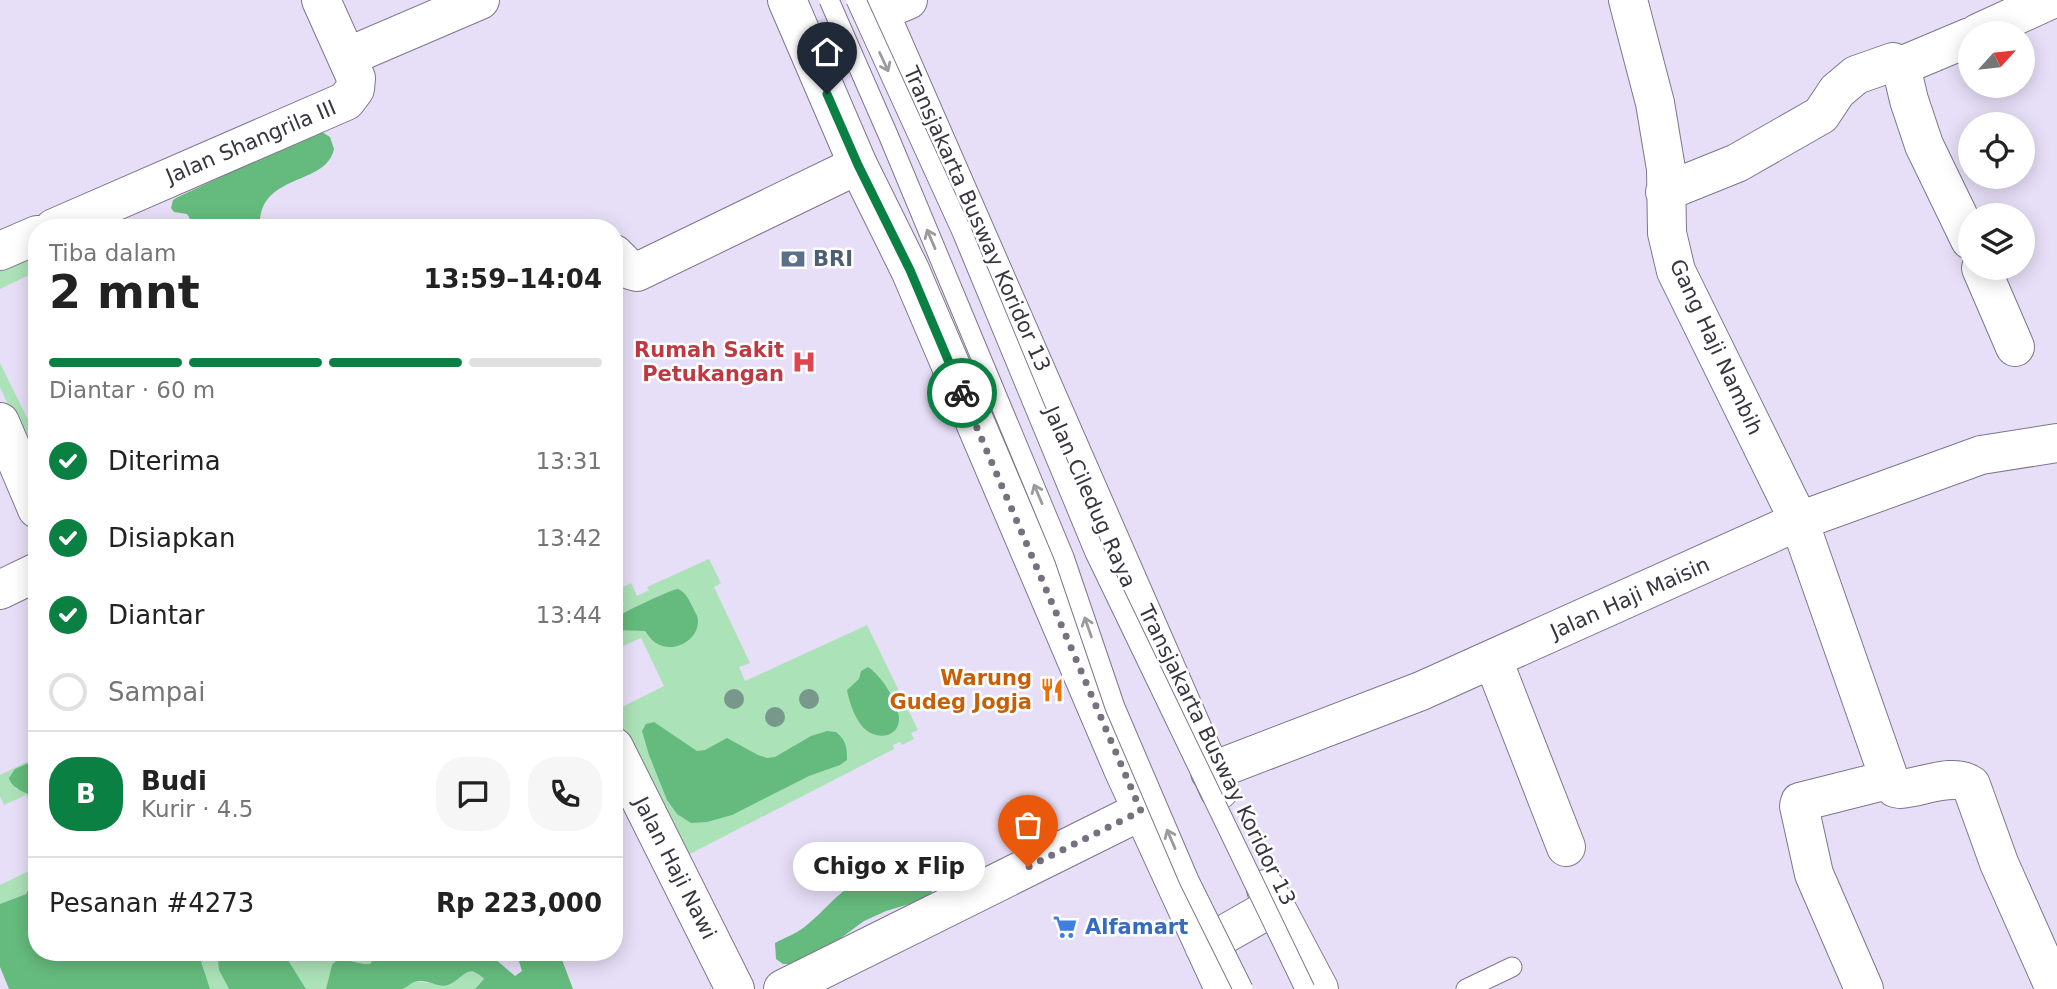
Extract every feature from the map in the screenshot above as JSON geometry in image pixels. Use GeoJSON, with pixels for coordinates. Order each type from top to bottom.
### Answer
{"type":"FeatureCollection","features":[{"type":"Feature","properties":{"kind":"street","name":"Jalan Shangrila III"},"geometry":{"type":"LineString","coordinates":[[75,219],[346,101],[355,89],[356,78],[321,0]]}},
{"type":"Feature","properties":{"kind":"street"},"geometry":{"type":"LineString","coordinates":[[347,57],[480,0]]}},
{"type":"Feature","properties":{"kind":"street"},"geometry":{"type":"LineString","coordinates":[[787,0],[858,165],[910,270],[1141,811],[1224,989]]}},
{"type":"Feature","properties":{"kind":"street","name":"Gang Haji Nambih"},"geometry":{"type":"LineString","coordinates":[[1628,0],[1656,103],[1666,169],[1667,233],[1676,271],[1799,521],[1889,779]]}},
{"type":"Feature","properties":{"kind":"street"},"geometry":{"type":"LineString","coordinates":[[2004,21],[2050,0]]}},
{"type":"Feature","properties":{"kind":"street","name":"Jalan Ciledug Raya"},"geometry":{"type":"LineString","coordinates":[[879,3],[981,247],[1210,772],[1274,906],[1319,989]]}},
{"type":"Feature","properties":{"kind":"street"},"geometry":{"type":"LineString","coordinates":[[1665,192],[1737,163],[1821,115],[1837,91],[1856,75],[1893,62],[1901,66],[1958,42]]}},
{"type":"Feature","properties":{"kind":"street"},"geometry":{"type":"LineString","coordinates":[[1901,66],[1924,145],[1958,215]]}},
{"type":"Feature","properties":{"kind":"street"},"geometry":{"type":"LineString","coordinates":[[623,263],[630,270],[638,272],[858,165]]}},
{"type":"Feature","properties":{"kind":"street"},"geometry":{"type":"LineString","coordinates":[[0,251],[28,239]]}},
{"type":"Feature","properties":{"kind":"street"},"geometry":{"type":"LineString","coordinates":[[910,270],[951,270],[975,257],[981,247]]}},
{"type":"Feature","properties":{"kind":"street"},"geometry":{"type":"LineString","coordinates":[[1985,280],[2015,347]]}},
{"type":"Feature","properties":{"kind":"street"},"geometry":{"type":"LineString","coordinates":[[937,334],[947,321],[968,307],[997,299],[1006,303]]}},
{"type":"Feature","properties":{"kind":"street"},"geometry":{"type":"LineString","coordinates":[[0,422],[28,488]]}},
{"type":"Feature","properties":{"kind":"street","name":"Jalan Haji Maisin"},"geometry":{"type":"LineString","coordinates":[[1210,772],[1421,691],[1799,521],[1981,455],[2057,443]]}},
{"type":"Feature","properties":{"kind":"street"},"geometry":{"type":"LineString","coordinates":[[0,590],[28,576]]}},
{"type":"Feature","properties":{"kind":"street"},"geometry":{"type":"LineString","coordinates":[[1493,660],[1566,847]]}},
{"type":"Feature","properties":{"kind":"street","name":"Jalan Haji Nawi"},"geometry":{"type":"LineString","coordinates":[[623,765],[735,989]]}},
{"type":"Feature","properties":{"kind":"street"},"geometry":{"type":"LineString","coordinates":[[1864,989],[1814,874],[1799,806],[1800,802],[1889,779],[1895,788],[1900,789],[1955,779],[1965,780],[1971,785],[1999,863],[2055,989]]}},
{"type":"Feature","properties":{"kind":"street"},"geometry":{"type":"LineString","coordinates":[[783,989],[1141,811]]}},
{"type":"Feature","properties":{"kind":"street"},"geometry":{"type":"LineString","coordinates":[[1204,946],[1274,906]]}},
{"type":"Feature","properties":{"kind":"lane"},"geometry":{"type":"LineString","coordinates":[[829,0],[1064,557],[1115,707],[1189,880],[1243,989]]}},
{"type":"Feature","properties":{"kind":"lane","name":"Transjakarta Busway Koridor 13"},"geometry":{"type":"LineString","coordinates":[[879,3],[962,232],[1095,552],[1305,989]]}},
{"type":"Feature","properties":{"kind":"lane"},"geometry":{"type":"LineString","coordinates":[[1466,989],[1511,967]]}},
{"type":"Feature","properties":{"kind":"green space"},"geometry":{"type":"Polygon","coordinates":[[[322,132],[330,137],[334,149],[328,161],[319,169],[280,188],[262,209],[261,219],[190,219],[187,214],[174,212],[171,208],[176,198],[314,133],[322,132]]]}},
{"type":"Feature","properties":{"kind":"green space"},"geometry":{"type":"Polygon","coordinates":[[[28,254],[28,275],[0,289],[0,268],[28,254]]]}},
{"type":"Feature","properties":{"kind":"green space"},"geometry":{"type":"Polygon","coordinates":[[[0,363],[28,420],[28,450],[0,387],[0,363]]]}},
{"type":"Feature","properties":{"kind":"green space"},"geometry":{"type":"Polygon","coordinates":[[[709,559],[721,583],[714,587],[750,663],[739,667],[745,681],[867,625],[918,730],[911,733],[914,739],[902,745],[900,742],[893,745],[894,749],[684,857],[623,730],[623,706],[664,686],[641,638],[623,646],[623,587],[631,583],[637,596],[649,590],[647,587],[709,559]]]}},
{"type":"Feature","properties":{"kind":"green space"},"geometry":{"type":"Polygon","coordinates":[[[678,589],[687,596],[698,619],[694,634],[683,644],[663,646],[653,641],[645,631],[623,630],[623,614],[678,589]]]}},
{"type":"Feature","properties":{"kind":"green space"},"geometry":{"type":"Polygon","coordinates":[[[868,667],[885,685],[898,713],[896,730],[887,735],[876,735],[866,730],[856,717],[849,700],[847,690],[859,679],[861,671],[868,667]]]}},
{"type":"Feature","properties":{"kind":"green space"},"geometry":{"type":"Polygon","coordinates":[[[654,722],[697,751],[705,750],[727,738],[767,758],[775,757],[811,736],[827,731],[836,732],[845,744],[847,760],[732,815],[691,823],[677,814],[667,800],[649,755],[642,731],[646,724],[654,722]]]}},
{"type":"Feature","properties":{"kind":"green space"},"geometry":{"type":"Polygon","coordinates":[[[28,761],[28,767],[15,788],[28,794],[28,800],[26,795],[4,805],[0,796],[0,775],[28,761]]]}},
{"type":"Feature","properties":{"kind":"green space"},"geometry":{"type":"Polygon","coordinates":[[[28,763],[28,794],[11,782],[9,778],[15,769],[28,763]]]}},
{"type":"Feature","properties":{"kind":"green space"},"geometry":{"type":"Polygon","coordinates":[[[28,871],[26,894],[0,904],[0,885],[28,871]]]}},
{"type":"Feature","properties":{"kind":"green space"},"geometry":{"type":"Polygon","coordinates":[[[878,874],[894,882],[920,882],[932,892],[926,899],[864,921],[830,946],[791,964],[783,964],[776,959],[775,943],[804,927],[848,887],[878,874]]]}},
{"type":"Feature","properties":{"kind":"green space"},"geometry":{"type":"Polygon","coordinates":[[[28,890],[28,961],[201,961],[210,989],[9,989],[0,967],[0,904],[26,894],[28,890]]]}},
{"type":"Feature","properties":{"kind":"green space"},"geometry":{"type":"Polygon","coordinates":[[[201,961],[219,961],[229,989],[210,989],[201,961]]]}},
{"type":"Feature","properties":{"kind":"green space"},"geometry":{"type":"Polygon","coordinates":[[[218,961],[289,961],[306,989],[229,989],[219,970],[218,961]]]}},
{"type":"Feature","properties":{"kind":"green space"},"geometry":{"type":"Polygon","coordinates":[[[289,961],[341,961],[332,965],[326,989],[306,989],[289,961]]]}},
{"type":"Feature","properties":{"kind":"green space"},"geometry":{"type":"Polygon","coordinates":[[[336,961],[370,964],[372,961],[498,961],[515,976],[522,971],[519,961],[562,961],[573,989],[475,989],[484,979],[469,972],[445,986],[418,981],[402,989],[326,989],[332,965],[336,961]]]}},
{"type":"Feature","properties":{"kind":"green space"},"geometry":{"type":"Polygon","coordinates":[[[351,961],[372,961],[370,964],[362,965],[351,961]]]}},
{"type":"Feature","properties":{"kind":"green space"},"geometry":{"type":"Polygon","coordinates":[[[469,972],[478,973],[484,980],[475,989],[402,989],[414,981],[448,985],[469,972]]]}},
{"type":"Feature","properties":{"kind":"way so far"},"geometry":{"type":"LineString","coordinates":[[962,393],[1141,811],[1028,867]]}},
{"type":"Feature","properties":{"kind":"place","name":"BRI"},"geometry":{"type":"Point","coordinates":[793,259]}},
{"type":"Feature","properties":{"kind":"place","name":"Rumah Sakit Petukangan"},"geometry":{"type":"Point","coordinates":[804,362]}},
{"type":"Feature","properties":{"kind":"place","name":"Warung Gudeg Jogja"},"geometry":{"type":"Point","coordinates":[1052,690]}},
{"type":"Feature","properties":{"kind":"place","name":"Chigo x Flip"},"geometry":{"type":"Point","coordinates":[1028,867]}},
{"type":"Feature","properties":{"kind":"place","name":"Alfamart"},"geometry":{"type":"Point","coordinates":[1065,927]}},
{"type":"Feature","properties":{"kind":"route"},"geometry":{"type":"LineString","coordinates":[[827,94],[858,165],[910,270],[962,393]]}}]}
